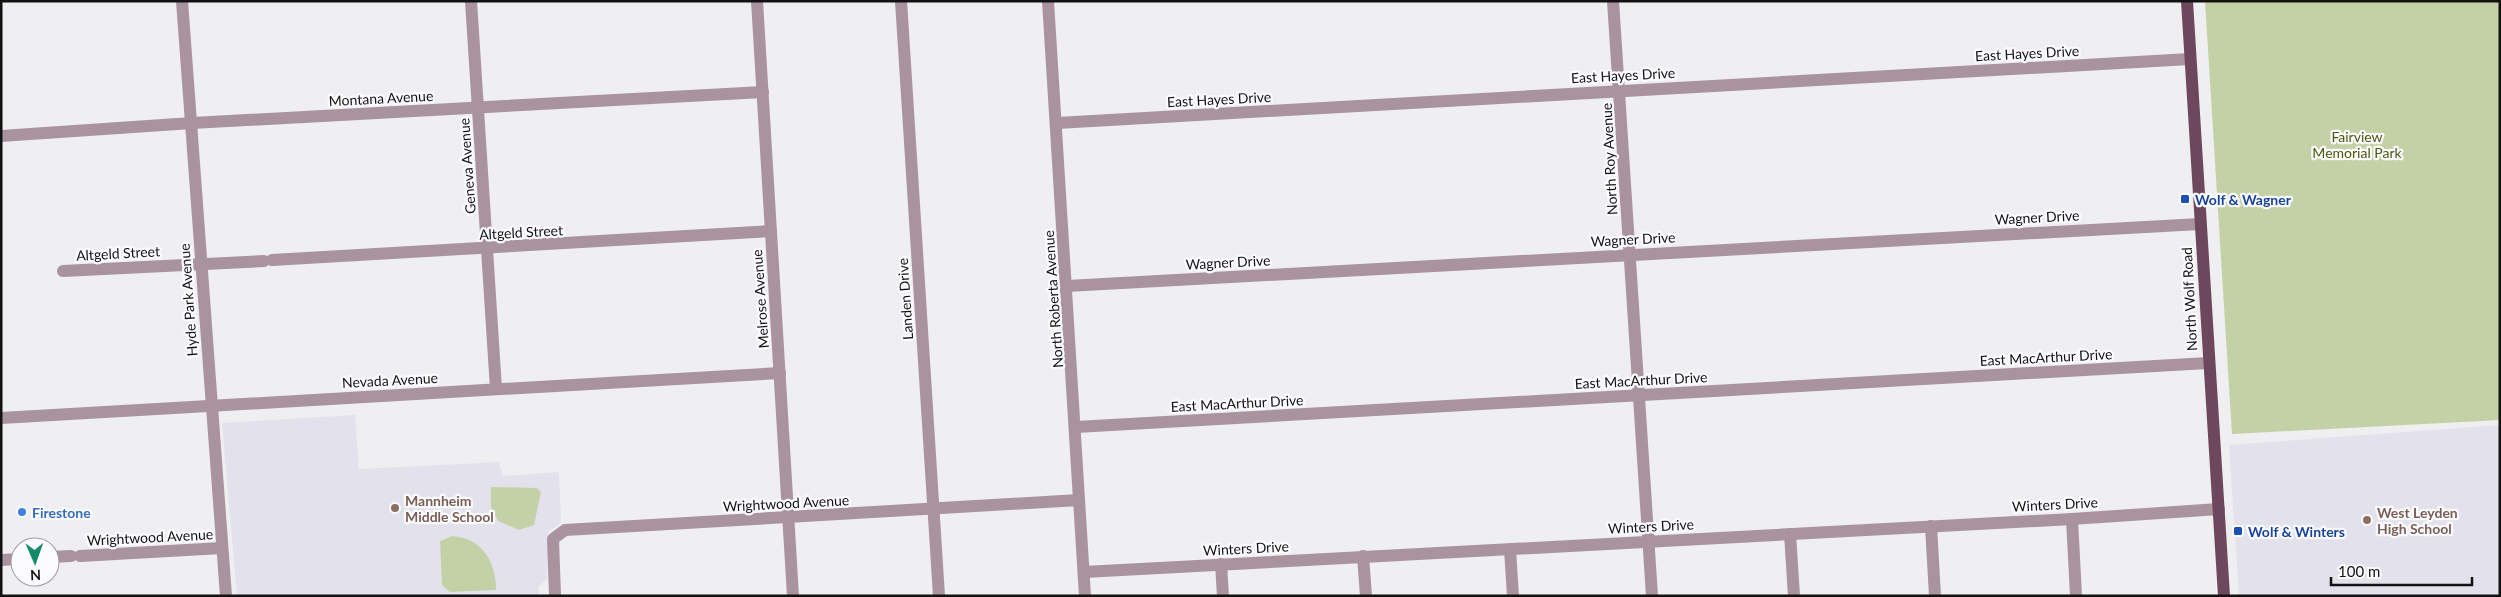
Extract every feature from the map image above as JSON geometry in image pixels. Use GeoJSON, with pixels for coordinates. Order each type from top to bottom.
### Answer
{"type":"FeatureCollection","features":[{"type":"Feature","properties":{"kind":"main road","name":"North Wolf Road"},"geometry":{"type":"LineString","coordinates":[[2187,1],[2208,363],[2224,596]]}},
{"type":"Feature","properties":{"kind":"street","name":"Hyde Park Avenue"},"geometry":{"type":"LineString","coordinates":[[182,1],[226,596]]}},
{"type":"Feature","properties":{"kind":"street","name":"Geneva Avenue"},"geometry":{"type":"LineString","coordinates":[[471,1],[496,389]]}},
{"type":"Feature","properties":{"kind":"street","name":"Melrose Avenue"},"geometry":{"type":"LineString","coordinates":[[757,1],[794,596]]}},
{"type":"Feature","properties":{"kind":"street","name":"Landen Drive"},"geometry":{"type":"LineString","coordinates":[[901,1],[939,596]]}},
{"type":"Feature","properties":{"kind":"street","name":"North Roberta Avenue"},"geometry":{"type":"LineString","coordinates":[[1048,1],[1068,286],[1086,596]]}},
{"type":"Feature","properties":{"kind":"street","name":"North Roy Avenue"},"geometry":{"type":"LineString","coordinates":[[1613,1],[1652,596]]}},
{"type":"Feature","properties":{"kind":"street","name":"East Hayes Drive"},"geometry":{"type":"LineString","coordinates":[[1057,123],[2190,59]]}},
{"type":"Feature","properties":{"kind":"street","name":"Montana Avenue"},"geometry":{"type":"LineString","coordinates":[[1,136],[192,122],[763,92]]}},
{"type":"Feature","properties":{"kind":"street","name":"Wagner Drive"},"geometry":{"type":"LineString","coordinates":[[1068,286],[2200,224]]}},
{"type":"Feature","properties":{"kind":"street","name":"Altgeld Street"},"geometry":{"type":"LineString","coordinates":[[63,272],[487,249],[771,231]]}},
{"type":"Feature","properties":{"kind":"street","name":"East MacArthur Drive"},"geometry":{"type":"LineString","coordinates":[[1076,427],[2208,363]]}},
{"type":"Feature","properties":{"kind":"street","name":"Nevada Avenue"},"geometry":{"type":"LineString","coordinates":[[1,418],[780,373]]}},
{"type":"Feature","properties":{"kind":"street","name":"Wrightwood Avenue"},"geometry":{"type":"LineString","coordinates":[[556,596],[553,539],[565,530],[1079,500]]}},
{"type":"Feature","properties":{"kind":"street","name":"Winters Drive"},"geometry":{"type":"LineString","coordinates":[[1084,572],[2072,519],[2219,509]]}},
{"type":"Feature","properties":{"kind":"street"},"geometry":{"type":"LineString","coordinates":[[2072,519],[2076,596]]}},
{"type":"Feature","properties":{"kind":"street"},"geometry":{"type":"LineString","coordinates":[[1931,526],[1935,596]]}},
{"type":"Feature","properties":{"kind":"street"},"geometry":{"type":"LineString","coordinates":[[1790,534],[1794,596]]}},
{"type":"Feature","properties":{"kind":"street","name":"Wrightwood Avenue"},"geometry":{"type":"LineString","coordinates":[[60,557],[222,548]]}},
{"type":"Feature","properties":{"kind":"street"},"geometry":{"type":"LineString","coordinates":[[1510,549],[1513,596]]}},
{"type":"Feature","properties":{"kind":"street"},"geometry":{"type":"LineString","coordinates":[[1363,556],[1366,596]]}},
{"type":"Feature","properties":{"kind":"street"},"geometry":{"type":"LineString","coordinates":[[1221,564],[1223,596]]}},
{"type":"Feature","properties":{"kind":"shaded area","name":"Mannheim Middle School"},"geometry":{"type":"Polygon","coordinates":[[[355,415],[359,469],[499,462],[503,476],[559,472],[561,523],[548,532],[547,578],[538,588],[539,596],[237,596],[222,423],[355,415]]]}},
{"type":"Feature","properties":{"kind":"shaded area","name":"West Leyden High School"},"geometry":{"type":"Polygon","coordinates":[[[2500,425],[2500,596],[2239,596],[2229,445],[2500,425]]]}},
{"type":"Feature","properties":{"kind":"green space","name":"Fairview Memorial Park"},"geometry":{"type":"Polygon","coordinates":[[[2205,1],[2500,1],[2500,420],[2232,434],[2205,1]]]}},
{"type":"Feature","properties":{"kind":"green space"},"geometry":{"type":"Polygon","coordinates":[[[491,487],[537,488],[541,492],[534,525],[519,530],[498,521],[491,507],[491,487]]]}},
{"type":"Feature","properties":{"kind":"green space"},"geometry":{"type":"Polygon","coordinates":[[[452,536],[472,541],[485,553],[493,570],[496,590],[450,592],[442,585],[440,541],[452,536]]]}},
{"type":"Feature","properties":{"kind":"place","name":"Wolf & Wagner"},"geometry":{"type":"Point","coordinates":[2185,199]}},
{"type":"Feature","properties":{"kind":"place","name":"Mannheim Middle School"},"geometry":{"type":"Point","coordinates":[395,508]}},
{"type":"Feature","properties":{"kind":"place","name":"Firestone"},"geometry":{"type":"Point","coordinates":[22,512]}},
{"type":"Feature","properties":{"kind":"place","name":"West Leyden High School"},"geometry":{"type":"Point","coordinates":[2367,520]}},
{"type":"Feature","properties":{"kind":"place","name":"Wolf & Winters"},"geometry":{"type":"Point","coordinates":[2238,531]}}]}
